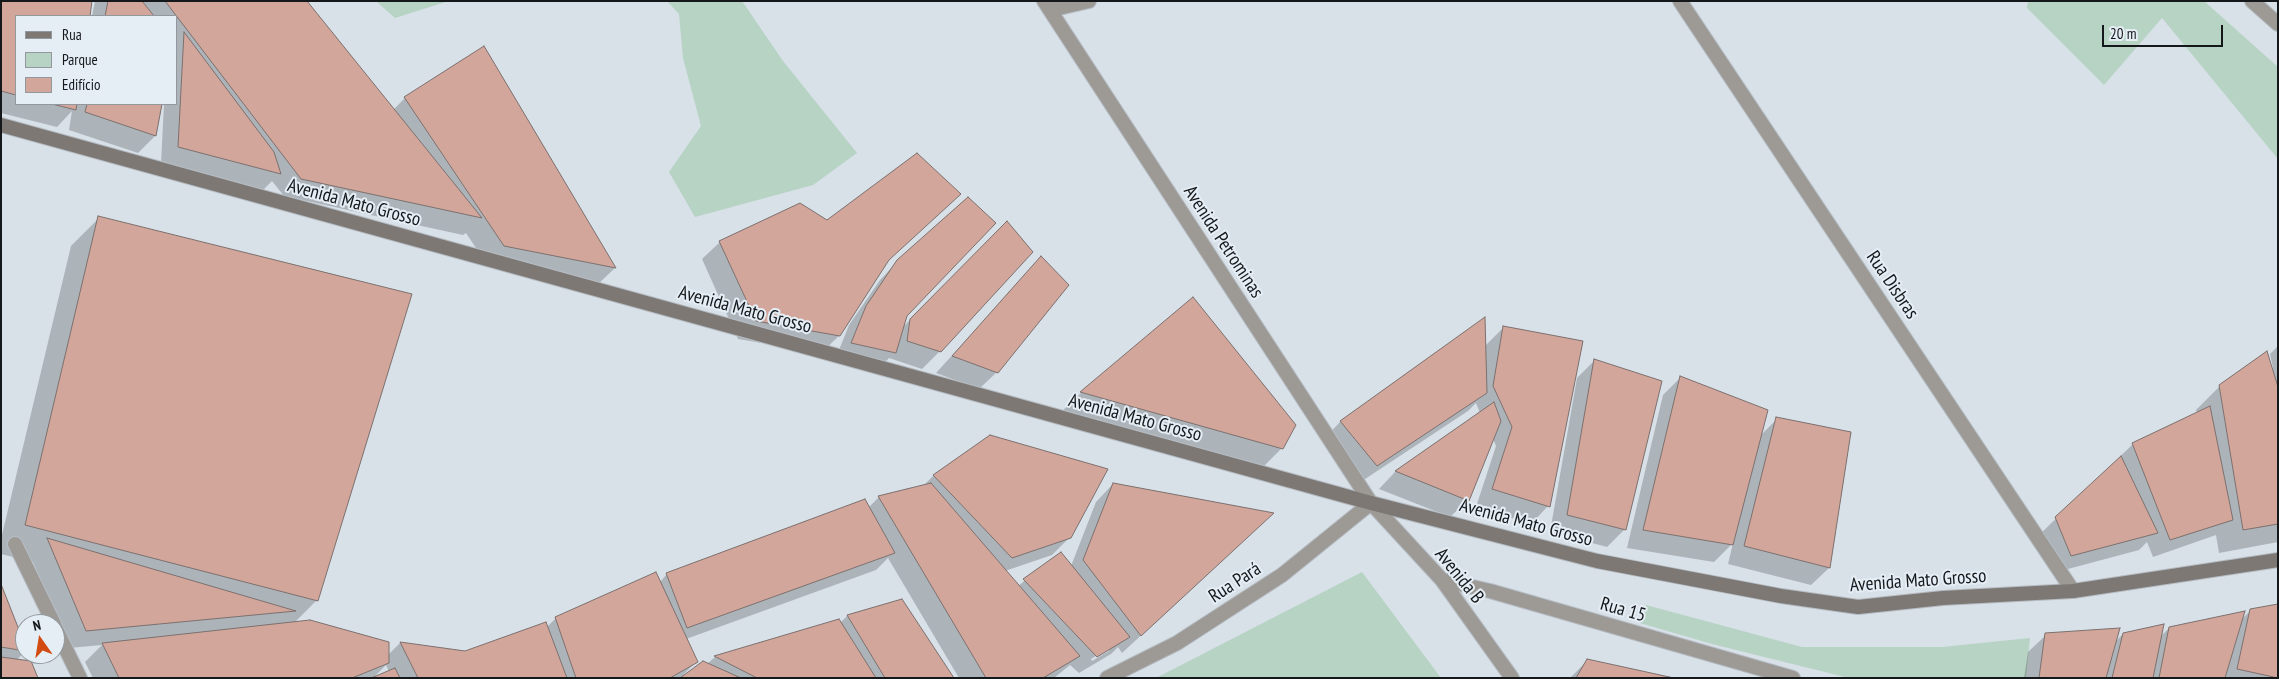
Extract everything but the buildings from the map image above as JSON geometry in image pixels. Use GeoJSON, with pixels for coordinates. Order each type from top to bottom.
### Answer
{"type":"FeatureCollection","features":[{"type":"Feature","properties":{"kind":"main road","name":"Avenida Mato Grosso"},"geometry":{"type":"LineString","coordinates":[[1,125],[1371,503],[1596,561],[1781,596],[1858,607],[1943,598],[2073,590],[2278,560]]}},
{"type":"Feature","properties":{"kind":"street"},"geometry":{"type":"LineString","coordinates":[[1047,6],[1089,1]]}},
{"type":"Feature","properties":{"kind":"street","name":"Rua Disbras"},"geometry":{"type":"LineString","coordinates":[[1680,1],[2073,590]]}},
{"type":"Feature","properties":{"kind":"street"},"geometry":{"type":"LineString","coordinates":[[2252,1],[2278,24]]}},
{"type":"Feature","properties":{"kind":"street","name":"Avenida Petrominas"},"geometry":{"type":"LineString","coordinates":[[1047,6],[1371,503]]}},
{"type":"Feature","properties":{"kind":"street","name":"Avenida B"},"geometry":{"type":"LineString","coordinates":[[1371,503],[1442,580],[1512,678]]}},
{"type":"Feature","properties":{"kind":"street","name":"Rua Pará"},"geometry":{"type":"LineString","coordinates":[[1107,678],[1176,643],[1282,575],[1371,503]]}},
{"type":"Feature","properties":{"kind":"street"},"geometry":{"type":"LineString","coordinates":[[15,544],[48,614]]}},
{"type":"Feature","properties":{"kind":"street","name":"Rua 15"},"geometry":{"type":"LineString","coordinates":[[1442,580],[1500,594],[1793,678]]}},
{"type":"Feature","properties":{"kind":"street"},"geometry":{"type":"LineString","coordinates":[[65,648],[80,678]]}},
{"type":"Feature","properties":{"kind":"green space"},"geometry":{"type":"Polygon","coordinates":[[[376,1],[449,1],[395,18],[376,1]]]}},
{"type":"Feature","properties":{"kind":"green space"},"geometry":{"type":"Polygon","coordinates":[[[667,1],[742,1],[783,61],[857,153],[813,185],[695,217],[669,172],[701,126],[683,58],[679,14],[667,1]]]}},
{"type":"Feature","properties":{"kind":"green space"},"geometry":{"type":"Polygon","coordinates":[[[2028,1],[2204,1],[2278,67],[2278,159],[2162,18],[2104,85],[2027,8],[2028,1]]]}},
{"type":"Feature","properties":{"kind":"green space"},"geometry":{"type":"Polygon","coordinates":[[[1362,572],[1441,678],[1156,678],[1362,572]]]}},
{"type":"Feature","properties":{"kind":"green space"},"geometry":{"type":"Polygon","coordinates":[[[1646,605],[1802,647],[1942,647],[2030,638],[2026,678],[1849,678],[1712,644],[1640,623],[1646,605]]]}}]}
